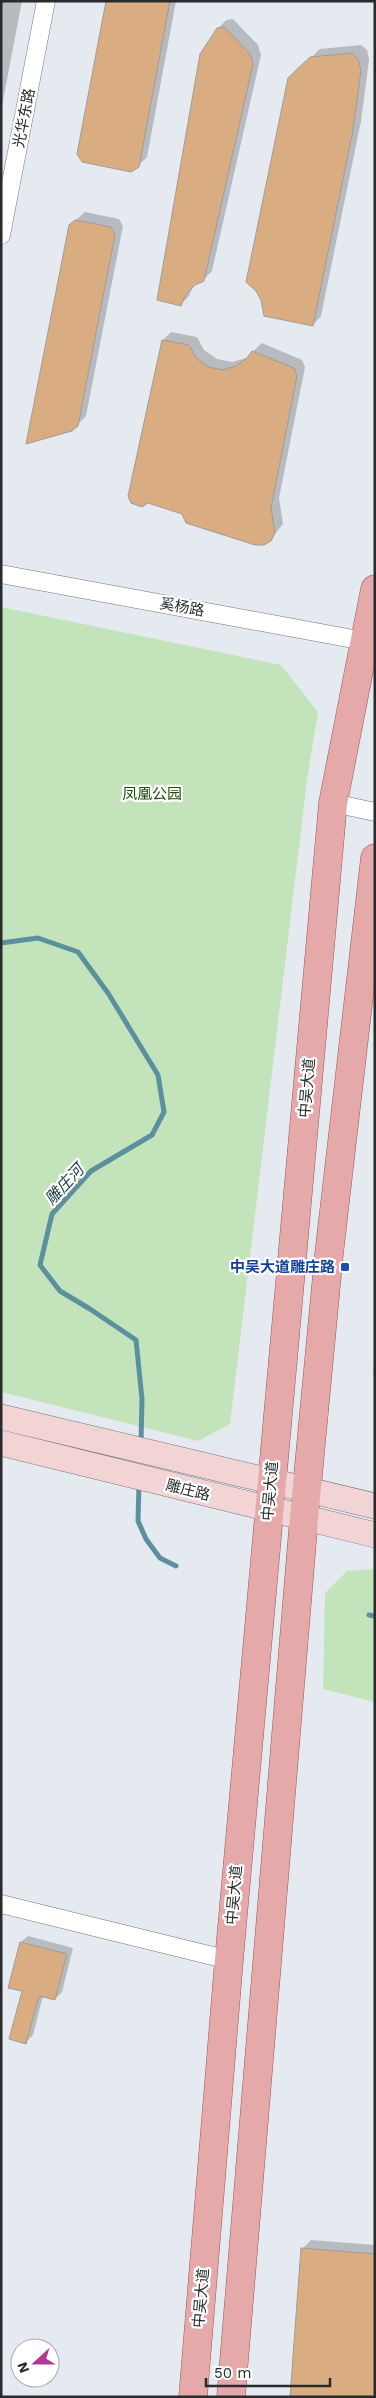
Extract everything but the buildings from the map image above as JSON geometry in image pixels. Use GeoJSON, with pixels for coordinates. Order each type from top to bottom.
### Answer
{"type":"FeatureCollection","features":[{"type":"Feature","properties":{"kind":"main road","name":"中吴大道"},"geometry":{"type":"LineString","coordinates":[[193,2397],[228,1960],[333,803],[375,590]]}},
{"type":"Feature","properties":{"kind":"main road"},"geometry":{"type":"LineString","coordinates":[[231,2397],[304,1518],[329,1254],[375,858]]}},
{"type":"Feature","properties":{"kind":"main road","name":"雕庄路"},"geometry":{"type":"LineString","coordinates":[[1,1417],[271,1483],[375,1506]]}},
{"type":"Feature","properties":{"kind":"main road","name":"雕庄路"},"geometry":{"type":"LineString","coordinates":[[1,1443],[375,1535]]}},
{"type":"Feature","properties":{"kind":"street","name":"光华东路"},"geometry":{"type":"LineString","coordinates":[[1,236],[46,1]]}},
{"type":"Feature","properties":{"kind":"street","name":"奚杨路"},"geometry":{"type":"LineString","coordinates":[[1,574],[364,641]]}},
{"type":"Feature","properties":{"kind":"street"},"geometry":{"type":"LineString","coordinates":[[333,803],[375,812]]}},
{"type":"Feature","properties":{"kind":"street"},"geometry":{"type":"LineString","coordinates":[[1,1904],[228,1960]]}},
{"type":"Feature","properties":{"kind":"green space","name":"凤凰公园"},"geometry":{"type":"Polygon","coordinates":[[[1,607],[281,665],[318,712],[307,780],[230,1424],[198,1441],[1,1392],[1,607]]]}},
{"type":"Feature","properties":{"kind":"green space"},"geometry":{"type":"Polygon","coordinates":[[[375,1569],[375,1702],[323,1689],[325,1593],[347,1571],[375,1569]]]}},
{"type":"Feature","properties":{"kind":"waterway","name":"雕庄河"},"geometry":{"type":"LineString","coordinates":[[1,943],[38,938],[78,952],[108,993],[158,1075],[164,1112],[152,1135],[91,1171],[52,1214],[40,1265],[60,1291],[136,1340],[142,1399],[141,1442]]}},
{"type":"Feature","properties":{"kind":"waterway","name":"雕庄河"},"geometry":{"type":"LineString","coordinates":[[139,1483],[138,1521],[146,1539],[160,1558],[176,1566]]}},
{"type":"Feature","properties":{"kind":"waterway","name":"雕庄河"},"geometry":{"type":"LineString","coordinates":[[369,1615],[375,1616]]}},
{"type":"Feature","properties":{"kind":"place","name":"中吴大道雕庄路"},"geometry":{"type":"Point","coordinates":[345,1267]}}]}
